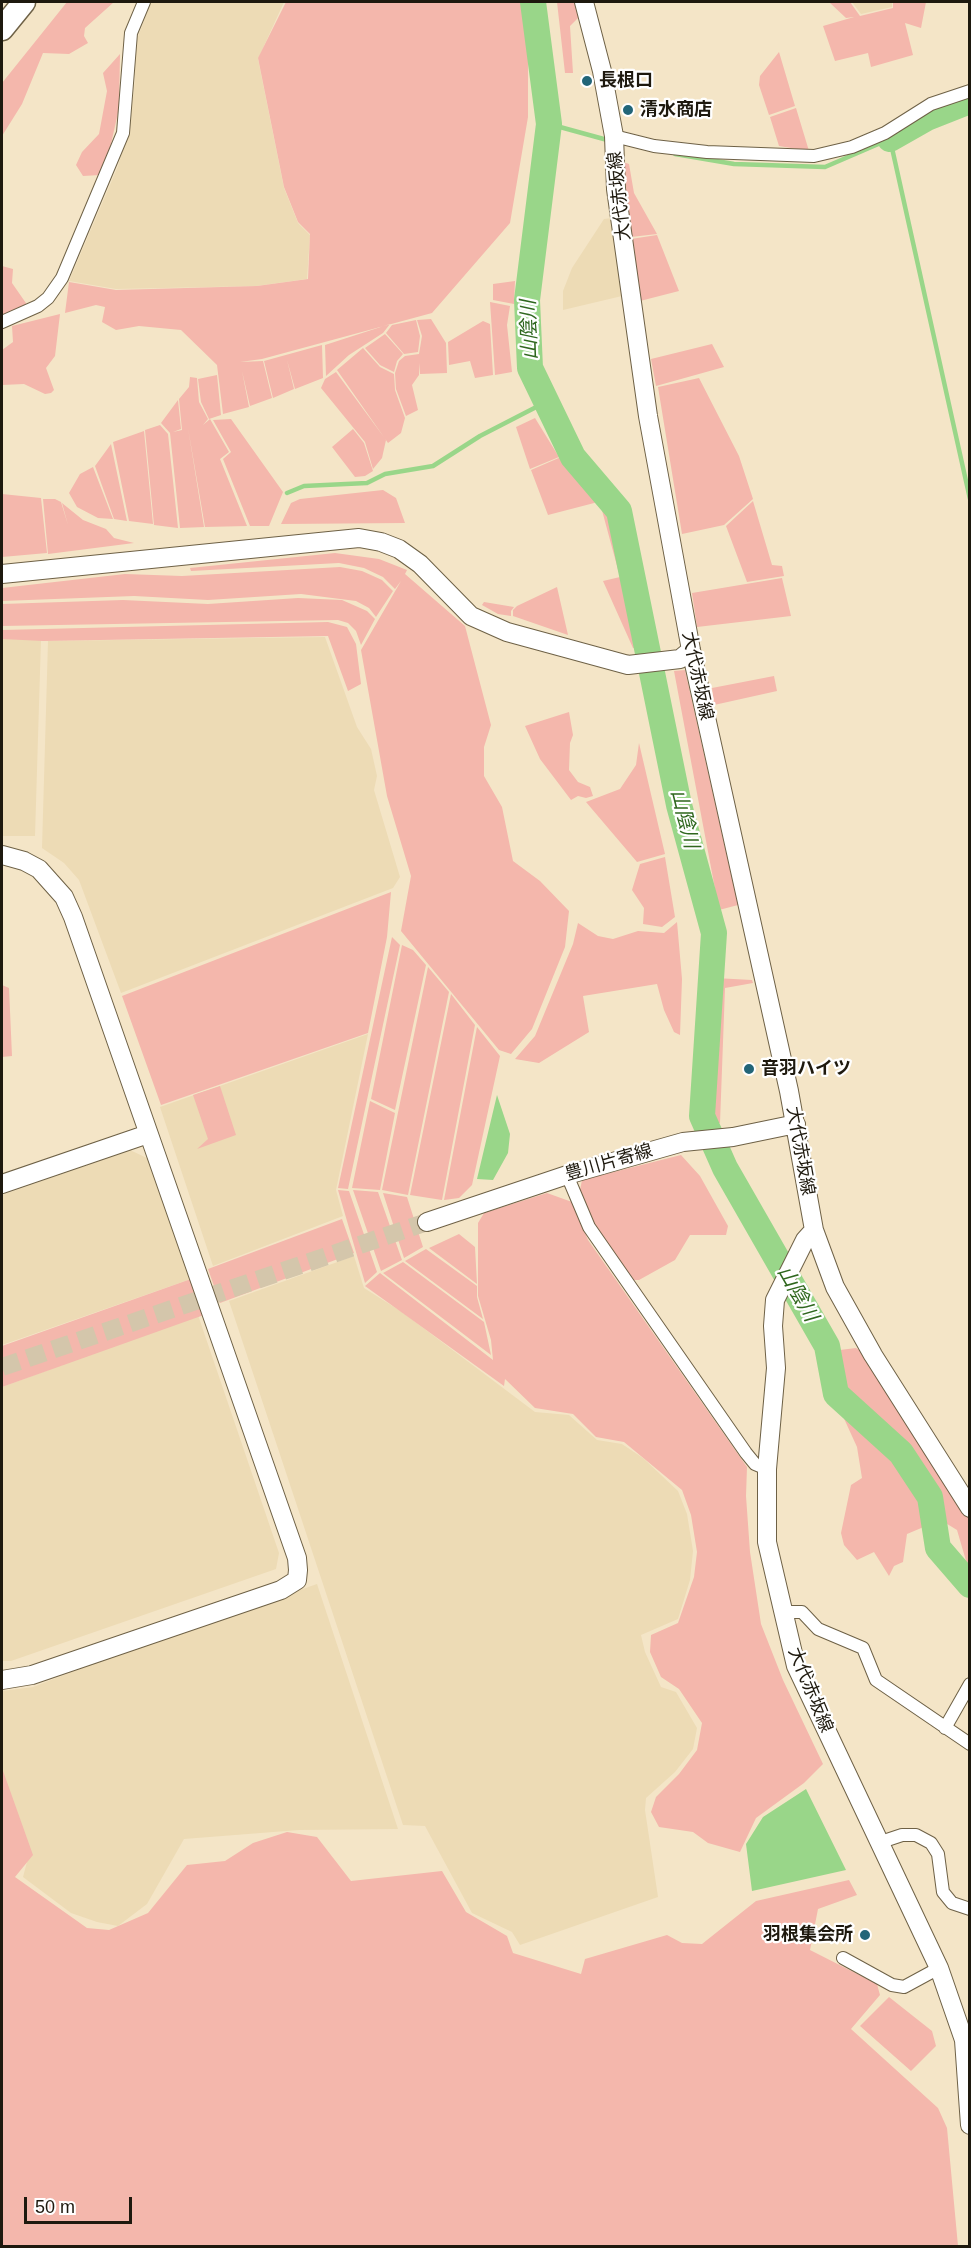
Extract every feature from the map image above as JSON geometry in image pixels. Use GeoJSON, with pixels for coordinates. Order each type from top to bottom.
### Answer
{"type":"FeatureCollection","features":[{"type":"Feature","properties":{"kind":"highway"},"geometry":{"type":"LineString","coordinates":[[2,29],[24,2]]}},
{"type":"Feature","properties":{"kind":"main road","name":"大代赤坂線"},"geometry":{"type":"LineString","coordinates":[[584,2],[597,48],[614,136],[616,189],[685,654],[796,1124],[809,1235],[775,1300],[773,1326],[776,1368],[767,1469],[767,1542],[796,1666],[939,1968],[964,2040],[969,2125]]}},
{"type":"Feature","properties":{"kind":"main road"},"geometry":{"type":"LineString","coordinates":[[2,574],[359,538],[381,542],[399,549],[427,571],[471,616],[507,632],[628,664],[685,654]]}},
{"type":"Feature","properties":{"kind":"main road"},"geometry":{"type":"LineString","coordinates":[[2,855],[24,861],[39,869],[64,897],[297,1558],[297,1580],[281,1590],[32,1675],[2,1680]]}},
{"type":"Feature","properties":{"kind":"main road","name":"豊川片寄線"},"geometry":{"type":"LineString","coordinates":[[427,1222],[567,1174],[683,1142],[733,1137],[796,1124]]}},
{"type":"Feature","properties":{"kind":"main road"},"geometry":{"type":"LineString","coordinates":[[2,1184],[148,1134]]}},
{"type":"Feature","properties":{"kind":"main road"},"geometry":{"type":"LineString","coordinates":[[809,1235],[862,1335],[969,1508]]}},
{"type":"Feature","properties":{"kind":"street"},"geometry":{"type":"LineString","coordinates":[[2,322],[38,306],[48,298],[62,278],[123,133],[131,33],[144,2]]}},
{"type":"Feature","properties":{"kind":"street"},"geometry":{"type":"LineString","coordinates":[[614,136],[654,146],[707,152],[814,156],[852,147],[885,133],[932,104],[969,91]]}},
{"type":"Feature","properties":{"kind":"street"},"geometry":{"type":"LineString","coordinates":[[567,1174],[589,1227],[746,1454],[755,1464],[767,1469]]}},
{"type":"Feature","properties":{"kind":"street"},"geometry":{"type":"LineString","coordinates":[[783,1612],[802,1612],[818,1629],[863,1648],[876,1680],[969,1744]]}},
{"type":"Feature","properties":{"kind":"street"},"geometry":{"type":"LineString","coordinates":[[945,1728],[969,1684]]}},
{"type":"Feature","properties":{"kind":"street"},"geometry":{"type":"LineString","coordinates":[[881,1842],[902,1835],[916,1834],[931,1843],[938,1854],[944,1892],[952,1903],[969,1909]]}},
{"type":"Feature","properties":{"kind":"street"},"geometry":{"type":"LineString","coordinates":[[843,1958],[892,1985],[904,1987],[939,1968]]}},
{"type":"Feature","properties":{"kind":"shaded area"},"geometry":{"type":"Polygon","coordinates":[[[67,2],[114,2],[85,28],[84,36],[88,43],[69,54],[43,53],[22,104],[2,136],[2,83],[67,2]]]}},
{"type":"Feature","properties":{"kind":"shaded area"},"geometry":{"type":"Polygon","coordinates":[[[151,2],[284,2],[258,59],[284,188],[298,223],[310,235],[307,279],[256,286],[116,289],[69,281],[118,166],[130,125],[135,79],[133,50],[151,2]]]}},
{"type":"Feature","properties":{"kind":"shaded area"},"geometry":{"type":"Polygon","coordinates":[[[286,2],[523,2],[528,49],[528,117],[510,223],[432,313],[262,359],[240,362],[263,361],[272,398],[250,406],[242,371],[249,407],[223,414],[217,365],[181,330],[139,326],[116,330],[102,322],[105,307],[96,305],[65,313],[69,282],[116,290],[257,286],[308,279],[310,234],[298,222],[284,187],[258,58],[286,2]]]}},
{"type":"Feature","properties":{"kind":"shaded area"},"geometry":{"type":"Polygon","coordinates":[[[557,2],[574,2],[579,17],[570,26],[573,73],[565,73],[557,2]]]}},
{"type":"Feature","properties":{"kind":"shaded area"},"geometry":{"type":"Polygon","coordinates":[[[829,2],[850,2],[860,16],[893,8],[893,2],[926,2],[921,28],[905,23],[913,55],[871,67],[868,53],[835,61],[823,26],[854,17],[846,18],[829,2]]]}},
{"type":"Feature","properties":{"kind":"shaded area"},"geometry":{"type":"Polygon","coordinates":[[[852,2],[892,2],[892,7],[861,14],[852,2]]]}},
{"type":"Feature","properties":{"kind":"shaded area"},"geometry":{"type":"Polygon","coordinates":[[[779,52],[795,106],[769,115],[759,85],[760,76],[779,52]]]}},
{"type":"Feature","properties":{"kind":"shaded area"},"geometry":{"type":"Polygon","coordinates":[[[120,54],[119,108],[109,153],[100,175],[83,176],[76,165],[82,152],[99,134],[107,91],[103,73],[120,54]]]}},
{"type":"Feature","properties":{"kind":"shaded area"},"geometry":{"type":"Polygon","coordinates":[[[796,108],[809,151],[779,146],[770,117],[796,108]]]}},
{"type":"Feature","properties":{"kind":"shaded area"},"geometry":{"type":"Polygon","coordinates":[[[623,162],[629,164],[634,193],[657,234],[631,237],[623,162]]]}},
{"type":"Feature","properties":{"kind":"shaded area"},"geometry":{"type":"Polygon","coordinates":[[[612,218],[622,296],[563,310],[563,291],[572,268],[604,219],[612,218]]]}},
{"type":"Feature","properties":{"kind":"shaded area"},"geometry":{"type":"Polygon","coordinates":[[[657,235],[679,291],[640,301],[631,239],[657,235]]]}},
{"type":"Feature","properties":{"kind":"shaded area"},"geometry":{"type":"Polygon","coordinates":[[[2,266],[13,269],[12,283],[28,306],[2,318],[2,266]]]}},
{"type":"Feature","properties":{"kind":"shaded area"},"geometry":{"type":"Polygon","coordinates":[[[515,281],[514,304],[493,300],[493,284],[515,281]]]}},
{"type":"Feature","properties":{"kind":"shaded area"},"geometry":{"type":"Polygon","coordinates":[[[490,302],[510,306],[507,325],[512,372],[495,375],[490,302]]]}},
{"type":"Feature","properties":{"kind":"shaded area"},"geometry":{"type":"Polygon","coordinates":[[[60,314],[55,356],[46,368],[54,390],[45,394],[24,384],[2,385],[2,350],[13,342],[12,326],[60,314]]]}},
{"type":"Feature","properties":{"kind":"shaded area"},"geometry":{"type":"Polygon","coordinates":[[[431,319],[446,343],[447,373],[420,374],[419,363],[419,375],[412,385],[418,410],[406,416],[396,389],[395,373],[399,361],[405,356],[419,354],[422,336],[417,320],[431,319]]]}},
{"type":"Feature","properties":{"kind":"shaded area"},"geometry":{"type":"Polygon","coordinates":[[[416,320],[420,336],[418,352],[404,354],[386,333],[392,325],[416,320]]]}},
{"type":"Feature","properties":{"kind":"shaded area"},"geometry":{"type":"Polygon","coordinates":[[[483,321],[490,324],[493,375],[475,378],[470,361],[449,365],[448,342],[483,321]]]}},
{"type":"Feature","properties":{"kind":"shaded area"},"geometry":{"type":"Polygon","coordinates":[[[390,324],[383,333],[349,355],[326,376],[325,345],[390,324]]]}},
{"type":"Feature","properties":{"kind":"shaded area"},"geometry":{"type":"Polygon","coordinates":[[[385,334],[403,354],[397,361],[394,372],[380,365],[365,348],[385,334]]]}},
{"type":"Feature","properties":{"kind":"shaded area"},"geometry":{"type":"Polygon","coordinates":[[[712,344],[724,367],[656,386],[651,359],[712,344]]]}},
{"type":"Feature","properties":{"kind":"shaded area"},"geometry":{"type":"Polygon","coordinates":[[[322,345],[323,378],[295,389],[287,360],[294,389],[273,398],[264,361],[322,345]]]}},
{"type":"Feature","properties":{"kind":"shaded area"},"geometry":{"type":"Polygon","coordinates":[[[363,348],[380,367],[394,374],[395,390],[405,418],[401,433],[388,443],[337,370],[363,348]]]}},
{"type":"Feature","properties":{"kind":"shaded area"},"geometry":{"type":"Polygon","coordinates":[[[336,372],[386,440],[382,458],[373,469],[365,442],[321,388],[325,379],[336,372]]]}},
{"type":"Feature","properties":{"kind":"shaded area"},"geometry":{"type":"Polygon","coordinates":[[[217,375],[221,415],[209,419],[201,402],[198,379],[217,375]]]}},
{"type":"Feature","properties":{"kind":"shaded area"},"geometry":{"type":"Polygon","coordinates":[[[190,377],[197,378],[199,402],[208,419],[203,425],[210,419],[229,452],[220,459],[247,526],[205,527],[188,428],[204,527],[180,528],[170,433],[161,423],[178,400],[181,429],[173,432],[182,430],[179,399],[189,387],[190,377]]]}},
{"type":"Feature","properties":{"kind":"shaded area"},"geometry":{"type":"Polygon","coordinates":[[[699,378],[739,456],[753,499],[724,525],[682,534],[658,387],[699,378]]]}},
{"type":"Feature","properties":{"kind":"shaded area"},"geometry":{"type":"Polygon","coordinates":[[[535,418],[559,457],[530,469],[516,427],[535,418]]]}},
{"type":"Feature","properties":{"kind":"shaded area"},"geometry":{"type":"Polygon","coordinates":[[[231,419],[283,492],[269,526],[250,526],[223,459],[231,452],[213,420],[231,419]]]}},
{"type":"Feature","properties":{"kind":"shaded area"},"geometry":{"type":"Polygon","coordinates":[[[160,425],[168,434],[178,528],[154,525],[145,430],[160,425]]]}},
{"type":"Feature","properties":{"kind":"shaded area"},"geometry":{"type":"Polygon","coordinates":[[[353,429],[364,443],[373,471],[365,476],[355,477],[332,447],[353,429]]]}},
{"type":"Feature","properties":{"kind":"shaded area"},"geometry":{"type":"Polygon","coordinates":[[[144,431],[153,524],[129,521],[113,442],[144,431]]]}},
{"type":"Feature","properties":{"kind":"shaded area"},"geometry":{"type":"Polygon","coordinates":[[[111,444],[127,521],[114,519],[95,466],[111,444]]]}},
{"type":"Feature","properties":{"kind":"shaded area"},"geometry":{"type":"Polygon","coordinates":[[[561,457],[598,502],[548,515],[531,470],[561,457]]]}},
{"type":"Feature","properties":{"kind":"shaded area"},"geometry":{"type":"Polygon","coordinates":[[[93,467],[113,519],[98,518],[77,507],[69,493],[80,474],[93,467]]]}},
{"type":"Feature","properties":{"kind":"shaded area"},"geometry":{"type":"Polygon","coordinates":[[[383,490],[396,498],[405,523],[281,524],[291,503],[300,499],[383,490]]]}},
{"type":"Feature","properties":{"kind":"shaded area"},"geometry":{"type":"Polygon","coordinates":[[[2,494],[41,498],[47,553],[2,557],[2,494]]]}},
{"type":"Feature","properties":{"kind":"shaded area"},"geometry":{"type":"Polygon","coordinates":[[[43,499],[55,499],[61,502],[68,525],[62,503],[83,520],[106,529],[114,538],[134,543],[48,554],[43,499]]]}},
{"type":"Feature","properties":{"kind":"shaded area"},"geometry":{"type":"Polygon","coordinates":[[[753,501],[772,565],[782,566],[784,576],[747,582],[726,526],[753,501]]]}},
{"type":"Feature","properties":{"kind":"shaded area"},"geometry":{"type":"Polygon","coordinates":[[[600,503],[617,534],[642,648],[633,648],[603,581],[620,577],[600,503]]]}},
{"type":"Feature","properties":{"kind":"shaded area"},"geometry":{"type":"Polygon","coordinates":[[[335,553],[379,559],[407,570],[405,574],[465,626],[491,725],[484,747],[484,776],[502,807],[513,861],[540,881],[569,911],[565,947],[532,1029],[511,1054],[499,1050],[401,931],[411,876],[387,796],[361,650],[401,581],[395,589],[383,577],[364,568],[339,563],[191,571],[190,568],[335,553]]]}},
{"type":"Feature","properties":{"kind":"shaded area"},"geometry":{"type":"Polygon","coordinates":[[[340,567],[362,571],[382,580],[393,591],[376,617],[369,608],[356,601],[301,594],[208,600],[134,596],[2,601],[2,588],[125,574],[182,576],[340,567]]]}},
{"type":"Feature","properties":{"kind":"shaded area"},"geometry":{"type":"Polygon","coordinates":[[[782,578],[791,616],[697,627],[692,593],[782,578]]]}},
{"type":"Feature","properties":{"kind":"shaded area"},"geometry":{"type":"Polygon","coordinates":[[[557,587],[568,635],[513,616],[513,610],[517,606],[557,587]]]}},
{"type":"Feature","properties":{"kind":"shaded area"},"geometry":{"type":"Polygon","coordinates":[[[298,598],[342,600],[367,611],[375,619],[361,645],[356,631],[348,623],[338,620],[2,626],[2,604],[123,600],[208,604],[298,598]]]}},
{"type":"Feature","properties":{"kind":"shaded area"},"geometry":{"type":"Polygon","coordinates":[[[484,602],[514,607],[511,616],[498,614],[482,605],[484,602]]]}},
{"type":"Feature","properties":{"kind":"shaded area"},"geometry":{"type":"Polygon","coordinates":[[[328,622],[347,627],[356,644],[361,684],[348,691],[328,636],[43,641],[2,639],[2,630],[328,622]]]}},
{"type":"Feature","properties":{"kind":"shaded area"},"geometry":{"type":"Polygon","coordinates":[[[2,637],[41,639],[35,836],[2,836],[2,637]]]}},
{"type":"Feature","properties":{"kind":"shaded area"},"geometry":{"type":"Polygon","coordinates":[[[325,637],[357,727],[371,749],[377,776],[374,790],[400,877],[393,888],[121,993],[79,880],[64,863],[42,848],[48,641],[325,637]]]}},
{"type":"Feature","properties":{"kind":"shaded area"},"geometry":{"type":"Polygon","coordinates":[[[685,670],[738,905],[719,910],[674,671],[685,670]]]}},
{"type":"Feature","properties":{"kind":"shaded area"},"geometry":{"type":"Polygon","coordinates":[[[774,676],[777,691],[714,705],[712,688],[774,676]]]}},
{"type":"Feature","properties":{"kind":"shaded area"},"geometry":{"type":"Polygon","coordinates":[[[569,712],[573,735],[570,743],[569,770],[578,782],[590,787],[593,796],[586,798],[578,796],[571,800],[540,759],[525,726],[569,712]]]}},
{"type":"Feature","properties":{"kind":"shaded area"},"geometry":{"type":"Polygon","coordinates":[[[639,743],[665,854],[637,862],[586,802],[620,789],[636,765],[639,743]]]}},
{"type":"Feature","properties":{"kind":"shaded area"},"geometry":{"type":"Polygon","coordinates":[[[665,857],[675,917],[662,927],[643,924],[644,908],[632,890],[640,864],[665,857]]]}},
{"type":"Feature","properties":{"kind":"shaded area"},"geometry":{"type":"Polygon","coordinates":[[[391,892],[387,937],[368,1033],[161,1105],[122,996],[391,892]]]}},
{"type":"Feature","properties":{"kind":"shaded area"},"geometry":{"type":"Polygon","coordinates":[[[677,922],[682,979],[680,1035],[674,1032],[664,1010],[657,984],[583,996],[589,1032],[539,1063],[515,1059],[535,1036],[573,944],[578,923],[598,936],[613,939],[638,931],[664,933],[677,922]]]}},
{"type":"Feature","properties":{"kind":"shaded area"},"geometry":{"type":"Polygon","coordinates":[[[392,937],[400,945],[348,1189],[338,1188],[392,937]]]}},
{"type":"Feature","properties":{"kind":"shaded area"},"geometry":{"type":"Polygon","coordinates":[[[402,945],[413,950],[426,965],[395,1110],[371,1099],[402,945]]]}},
{"type":"Feature","properties":{"kind":"shaded area"},"geometry":{"type":"Polygon","coordinates":[[[428,967],[449,992],[408,1195],[382,1190],[428,967]]]}},
{"type":"Feature","properties":{"kind":"shaded area"},"geometry":{"type":"Polygon","coordinates":[[[715,978],[752,980],[753,983],[725,988],[720,1123],[709,1123],[707,1101],[715,978]]]}},
{"type":"Feature","properties":{"kind":"shaded area"},"geometry":{"type":"Polygon","coordinates":[[[2,985],[9,988],[12,1056],[2,1057],[2,985]]]}},
{"type":"Feature","properties":{"kind":"shaded area"},"geometry":{"type":"Polygon","coordinates":[[[451,994],[475,1025],[442,1200],[410,1195],[451,994]]]}},
{"type":"Feature","properties":{"kind":"shaded area"},"geometry":{"type":"Polygon","coordinates":[[[477,1027],[500,1056],[472,1185],[459,1198],[444,1200],[477,1027]]]}},
{"type":"Feature","properties":{"kind":"shaded area"},"geometry":{"type":"Polygon","coordinates":[[[368,1034],[336,1190],[343,1216],[213,1266],[160,1107],[368,1034]]]}},
{"type":"Feature","properties":{"kind":"shaded area"},"geometry":{"type":"Polygon","coordinates":[[[220,1086],[236,1135],[197,1149],[208,1139],[193,1095],[220,1086]]]}},
{"type":"Feature","properties":{"kind":"shaded area"},"geometry":{"type":"Polygon","coordinates":[[[497,1095],[510,1134],[508,1153],[493,1180],[477,1179],[497,1095]]]}},
{"type":"Feature","properties":{"kind":"shaded area"},"geometry":{"type":"Polygon","coordinates":[[[370,1101],[395,1113],[380,1190],[352,1188],[370,1101]]]}},
{"type":"Feature","properties":{"kind":"shaded area"},"geometry":{"type":"Polygon","coordinates":[[[130,1150],[149,1159],[191,1279],[2,1345],[2,1195],[130,1150]]]}},
{"type":"Feature","properties":{"kind":"shaded area"},"geometry":{"type":"Polygon","coordinates":[[[681,1155],[700,1176],[728,1226],[726,1235],[690,1235],[675,1260],[639,1280],[630,1280],[593,1225],[580,1190],[582,1180],[681,1155]]]}},
{"type":"Feature","properties":{"kind":"shaded area"},"geometry":{"type":"Polygon","coordinates":[[[338,1190],[349,1191],[377,1272],[365,1283],[338,1190]]]}},
{"type":"Feature","properties":{"kind":"shaded area"},"geometry":{"type":"Polygon","coordinates":[[[353,1190],[378,1192],[402,1260],[381,1271],[353,1190]]]}},
{"type":"Feature","properties":{"kind":"shaded area"},"geometry":{"type":"Polygon","coordinates":[[[383,1193],[407,1197],[423,1247],[404,1258],[383,1193]]]}},
{"type":"Feature","properties":{"kind":"shaded area"},"geometry":{"type":"Polygon","coordinates":[[[547,1193],[572,1202],[588,1240],[747,1467],[746,1496],[750,1552],[761,1624],[783,1680],[823,1764],[804,1783],[756,1818],[740,1852],[708,1843],[693,1832],[659,1827],[651,1812],[656,1797],[679,1774],[697,1750],[702,1723],[679,1689],[661,1677],[650,1652],[651,1635],[678,1623],[694,1577],[697,1552],[691,1515],[682,1490],[624,1442],[596,1437],[573,1414],[535,1408],[505,1379],[504,1386],[365,1286],[380,1273],[493,1360],[491,1340],[478,1296],[478,1223],[484,1213],[547,1193]]]}},
{"type":"Feature","properties":{"kind":"shaded area"},"geometry":{"type":"Polygon","coordinates":[[[342,1219],[354,1253],[220,1303],[208,1269],[342,1219]]]}},
{"type":"Feature","properties":{"kind":"shaded area"},"geometry":{"type":"Polygon","coordinates":[[[459,1234],[475,1247],[477,1284],[429,1248],[459,1234]]]}},
{"type":"Feature","properties":{"kind":"shaded area"},"geometry":{"type":"Polygon","coordinates":[[[426,1249],[477,1286],[477,1297],[483,1319],[405,1261],[426,1249]]]}},
{"type":"Feature","properties":{"kind":"shaded area"},"geometry":{"type":"Polygon","coordinates":[[[354,1256],[364,1288],[402,1312],[535,1412],[569,1415],[597,1440],[622,1444],[643,1458],[678,1491],[687,1514],[693,1551],[690,1580],[678,1619],[641,1635],[645,1652],[661,1687],[676,1692],[697,1728],[693,1749],[675,1772],[646,1798],[645,1810],[658,1897],[520,1945],[512,1932],[472,1913],[425,1826],[403,1825],[229,1301],[354,1256]]]}},
{"type":"Feature","properties":{"kind":"shaded area"},"geometry":{"type":"Polygon","coordinates":[[[403,1262],[484,1322],[491,1355],[383,1273],[403,1262]]]}},
{"type":"Feature","properties":{"kind":"shaded area"},"geometry":{"type":"Polygon","coordinates":[[[191,1279],[204,1315],[2,1387],[2,1346],[191,1279]]]}},
{"type":"Feature","properties":{"kind":"shaded area"},"geometry":{"type":"Polygon","coordinates":[[[198,1315],[279,1553],[276,1569],[11,1661],[2,1661],[2,1387],[198,1315]]]}},
{"type":"Feature","properties":{"kind":"shaded area"},"geometry":{"type":"Polygon","coordinates":[[[856,1348],[864,1353],[969,1519],[969,1571],[957,1530],[939,1519],[933,1492],[903,1452],[842,1398],[837,1370],[840,1350],[856,1348]]]}},
{"type":"Feature","properties":{"kind":"shaded area"},"geometry":{"type":"Polygon","coordinates":[[[836,1401],[904,1471],[919,1499],[926,1526],[907,1534],[903,1562],[894,1566],[889,1576],[874,1552],[857,1560],[844,1545],[841,1533],[851,1485],[862,1478],[857,1447],[836,1401]]]}},
{"type":"Feature","properties":{"kind":"shaded area"},"geometry":{"type":"Polygon","coordinates":[[[317,1584],[398,1829],[299,1830],[184,1839],[147,1904],[118,1926],[71,1913],[23,1877],[28,1858],[2,1811],[2,1691],[33,1687],[139,1646],[317,1584]]]}},
{"type":"Feature","properties":{"kind":"shaded area"},"geometry":{"type":"Polygon","coordinates":[[[2,1768],[33,1855],[15,1877],[87,1928],[109,1930],[148,1913],[187,1865],[225,1861],[253,1843],[287,1832],[317,1837],[351,1881],[442,1871],[466,1912],[507,1936],[513,1953],[581,1974],[585,1959],[667,1935],[682,1943],[702,1944],[756,1901],[849,1880],[857,1895],[818,1909],[810,1950],[877,1984],[880,1995],[851,2029],[938,2108],[947,2128],[958,2246],[2,2246],[2,1768]]]}},
{"type":"Feature","properties":{"kind":"shaded area"},"geometry":{"type":"Polygon","coordinates":[[[806,1789],[846,1870],[752,1891],[746,1844],[763,1817],[806,1789]]]}},
{"type":"Feature","properties":{"kind":"shaded area"},"geometry":{"type":"Polygon","coordinates":[[[889,1997],[932,2031],[936,2046],[911,2071],[860,2026],[889,1997]]]}},
{"type":"Feature","properties":{"kind":"waterway","name":"山陰川"},"geometry":{"type":"LineString","coordinates":[[533,2],[549,124],[527,300],[530,368],[573,457],[619,511],[679,805],[714,933],[702,1116],[725,1168],[827,1346],[836,1394],[901,1453],[930,1497],[938,1548],[970,1585]]}},
{"type":"Feature","properties":{"kind":"waterway"},"geometry":{"type":"LineString","coordinates":[[890,139],[927,118],[970,101]]}},
{"type":"Feature","properties":{"kind":"waterway"},"geometry":{"type":"LineString","coordinates":[[549,124],[611,141]]}},
{"type":"Feature","properties":{"kind":"waterway"},"geometry":{"type":"LineString","coordinates":[[675,154],[734,164],[825,167],[890,139],[970,499]]}},
{"type":"Feature","properties":{"kind":"waterway"},"geometry":{"type":"LineString","coordinates":[[287,493],[304,486],[367,483],[385,474],[433,466],[480,436],[546,402]]}},
{"type":"Feature","properties":{"kind":"tunnel"},"geometry":{"type":"LineString","coordinates":[[2,1367],[427,1222]]}},
{"type":"Feature","properties":{"kind":"place","name":"長根口"},"geometry":{"type":"Point","coordinates":[587,81]}},
{"type":"Feature","properties":{"kind":"place","name":"清水商店"},"geometry":{"type":"Point","coordinates":[628,110]}},
{"type":"Feature","properties":{"kind":"place","name":"音羽ハイツ"},"geometry":{"type":"Point","coordinates":[749,1069]}},
{"type":"Feature","properties":{"kind":"place","name":"羽根集会所"},"geometry":{"type":"Point","coordinates":[865,1935]}}]}
